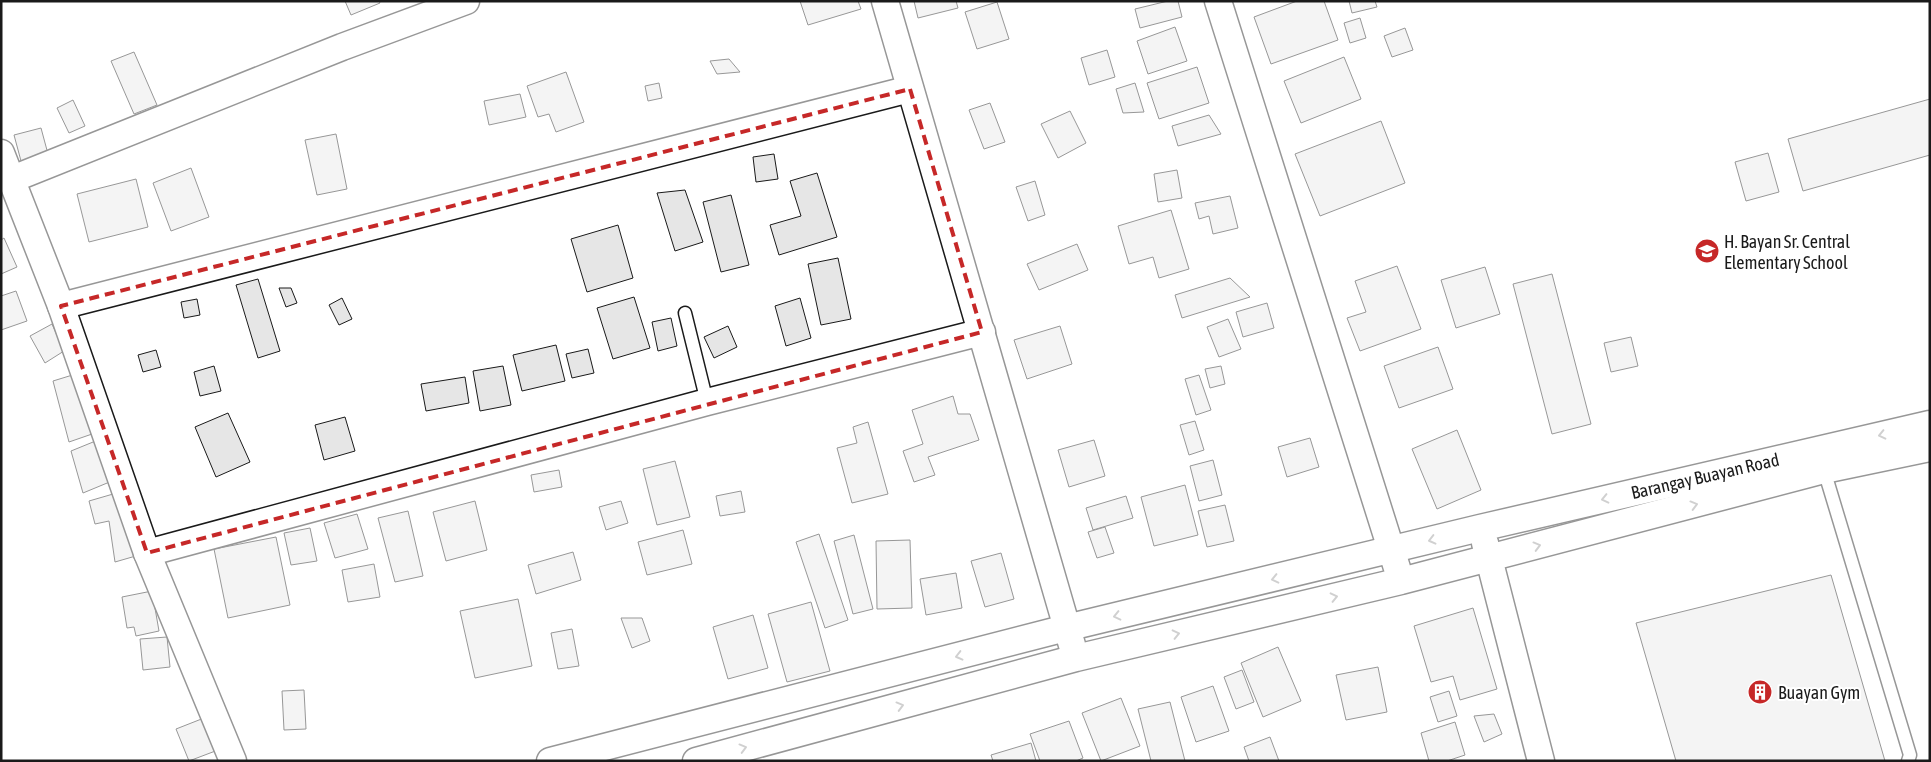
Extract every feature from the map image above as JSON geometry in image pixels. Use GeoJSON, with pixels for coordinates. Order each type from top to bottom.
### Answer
{"type":"FeatureCollection","features":[{"type":"Feature","properties":{"kind":"street"},"geometry":{"type":"LineString","coordinates":[[10,180],[342,47],[466,1]]}},
{"type":"Feature","properties":{"kind":"street"},"geometry":{"type":"LineString","coordinates":[[885,1],[1076,658]]}},
{"type":"Feature","properties":{"kind":"street"},"geometry":{"type":"LineString","coordinates":[[1218,1],[1401,581]]}},
{"type":"Feature","properties":{"kind":"street"},"geometry":{"type":"LineString","coordinates":[[61,306],[910,89]]}},
{"type":"Feature","properties":{"kind":"street"},"geometry":{"type":"LineString","coordinates":[[1,153],[61,306],[147,552],[233,761]]}},
{"type":"Feature","properties":{"kind":"street"},"geometry":{"type":"LineString","coordinates":[[147,552],[707,402],[982,332]]}},
{"type":"Feature","properties":{"kind":"street","name":"Barangay Buayan Road"},"geometry":{"type":"LineString","coordinates":[[550,761],[1066,628],[1392,551],[1480,528],[1930,424]]}},
{"type":"Feature","properties":{"kind":"street"},"geometry":{"type":"LineString","coordinates":[[696,761],[1076,658],[1401,581],[1824,470],[1930,448]]}},
{"type":"Feature","properties":{"kind":"street"},"geometry":{"type":"LineString","coordinates":[[1480,528],[1490,558],[1540,761]]}},
{"type":"Feature","properties":{"kind":"lane"},"geometry":{"type":"LineString","coordinates":[[685,313],[707,402]]}},
{"type":"Feature","properties":{"kind":"lane"},"geometry":{"type":"LineString","coordinates":[[1824,470],[1910,754],[1908,761]]}},
{"type":"Feature","properties":{"kind":"highlighted area"},"geometry":{"type":"Polygon","coordinates":[[[910,89],[982,332],[147,553],[61,306],[910,89]]]}},
{"type":"Feature","properties":{"kind":"building"},"geometry":{"type":"Polygon","coordinates":[[[345,1],[379,1],[380,3],[351,15],[345,1]]]}},
{"type":"Feature","properties":{"kind":"building"},"geometry":{"type":"Polygon","coordinates":[[[800,1],[858,1],[861,9],[808,25],[800,1]]]}},
{"type":"Feature","properties":{"kind":"building"},"geometry":{"type":"Polygon","coordinates":[[[914,1],[956,1],[958,8],[918,18],[914,1]]]}},
{"type":"Feature","properties":{"kind":"building"},"geometry":{"type":"Polygon","coordinates":[[[1168,1],[1178,1],[1182,17],[1140,28],[1135,9],[1168,1]]]}},
{"type":"Feature","properties":{"kind":"building"},"geometry":{"type":"Polygon","coordinates":[[[1297,1],[1324,1],[1338,40],[1271,64],[1254,17],[1297,1]]]}},
{"type":"Feature","properties":{"kind":"building"},"geometry":{"type":"Polygon","coordinates":[[[1349,1],[1375,1],[1377,7],[1352,13],[1349,1]]]}},
{"type":"Feature","properties":{"kind":"building"},"geometry":{"type":"Polygon","coordinates":[[[997,2],[1009,39],[977,49],[965,12],[997,2]]]}},
{"type":"Feature","properties":{"kind":"building"},"geometry":{"type":"Polygon","coordinates":[[[1360,18],[1366,38],[1350,43],[1344,23],[1360,18]]]}},
{"type":"Feature","properties":{"kind":"building"},"geometry":{"type":"Polygon","coordinates":[[[1175,27],[1187,61],[1148,74],[1137,41],[1175,27]]]}},
{"type":"Feature","properties":{"kind":"building"},"geometry":{"type":"Polygon","coordinates":[[[1405,28],[1413,50],[1392,57],[1384,36],[1405,28]]]}},
{"type":"Feature","properties":{"kind":"building"},"geometry":{"type":"Polygon","coordinates":[[[1107,50],[1115,77],[1089,85],[1081,58],[1107,50]]]}},
{"type":"Feature","properties":{"kind":"building"},"geometry":{"type":"Polygon","coordinates":[[[134,52],[157,105],[134,114],[111,61],[134,52]]]}},
{"type":"Feature","properties":{"kind":"building"},"geometry":{"type":"Polygon","coordinates":[[[1344,57],[1361,99],[1301,123],[1284,81],[1344,57]]]}},
{"type":"Feature","properties":{"kind":"building"},"geometry":{"type":"Polygon","coordinates":[[[729,59],[740,72],[717,74],[710,61],[729,59]]]}},
{"type":"Feature","properties":{"kind":"building"},"geometry":{"type":"Polygon","coordinates":[[[1197,67],[1209,103],[1159,119],[1147,83],[1197,67]]]}},
{"type":"Feature","properties":{"kind":"building"},"geometry":{"type":"Polygon","coordinates":[[[566,72],[584,122],[556,132],[549,114],[538,117],[527,86],[566,72]]]}},
{"type":"Feature","properties":{"kind":"building"},"geometry":{"type":"Polygon","coordinates":[[[659,83],[662,98],[648,101],[645,86],[659,83]]]}},
{"type":"Feature","properties":{"kind":"building"},"geometry":{"type":"Polygon","coordinates":[[[1135,83],[1144,112],[1123,113],[1116,89],[1135,83]]]}},
{"type":"Feature","properties":{"kind":"building"},"geometry":{"type":"Polygon","coordinates":[[[520,94],[526,117],[489,125],[484,101],[520,94]]]}},
{"type":"Feature","properties":{"kind":"building"},"geometry":{"type":"Polygon","coordinates":[[[1930,99],[1930,155],[1803,191],[1788,139],[1930,99]]]}},
{"type":"Feature","properties":{"kind":"building"},"geometry":{"type":"Polygon","coordinates":[[[73,100],[85,126],[69,133],[57,108],[73,100]]]}},
{"type":"Feature","properties":{"kind":"building"},"geometry":{"type":"Polygon","coordinates":[[[990,103],[1005,142],[984,149],[969,110],[990,103]]]}},
{"type":"Feature","properties":{"kind":"building"},"geometry":{"type":"Polygon","coordinates":[[[1070,111],[1086,143],[1058,158],[1041,124],[1070,111]]]}},
{"type":"Feature","properties":{"kind":"building"},"geometry":{"type":"Polygon","coordinates":[[[1209,115],[1221,134],[1178,146],[1172,126],[1209,115]]]}},
{"type":"Feature","properties":{"kind":"building"},"geometry":{"type":"Polygon","coordinates":[[[1381,121],[1405,183],[1320,216],[1295,154],[1381,121]]]}},
{"type":"Feature","properties":{"kind":"building"},"geometry":{"type":"Polygon","coordinates":[[[41,128],[48,154],[21,161],[14,135],[41,128]]]}},
{"type":"Feature","properties":{"kind":"building"},"geometry":{"type":"Polygon","coordinates":[[[336,134],[347,189],[317,195],[305,140],[336,134]]]}},
{"type":"Feature","properties":{"kind":"building"},"geometry":{"type":"Polygon","coordinates":[[[1768,153],[1779,192],[1746,201],[1735,162],[1768,153]]]}},
{"type":"Feature","properties":{"kind":"building"},"geometry":{"type":"Polygon","coordinates":[[[774,154],[778,179],[756,182],[753,157],[774,154]]]}},
{"type":"Feature","properties":{"kind":"building"},"geometry":{"type":"Polygon","coordinates":[[[191,168],[209,217],[171,231],[153,183],[191,168]]]}},
{"type":"Feature","properties":{"kind":"building"},"geometry":{"type":"Polygon","coordinates":[[[1177,170],[1182,198],[1158,202],[1154,174],[1177,170]]]}},
{"type":"Feature","properties":{"kind":"building"},"geometry":{"type":"Polygon","coordinates":[[[817,173],[837,237],[779,255],[770,225],[801,216],[790,181],[817,173]]]}},
{"type":"Feature","properties":{"kind":"building"},"geometry":{"type":"Polygon","coordinates":[[[136,179],[148,227],[89,242],[77,194],[136,179]]]}},
{"type":"Feature","properties":{"kind":"building"},"geometry":{"type":"Polygon","coordinates":[[[1035,181],[1045,215],[1028,221],[1016,187],[1035,181]]]}},
{"type":"Feature","properties":{"kind":"building"},"geometry":{"type":"Polygon","coordinates":[[[685,190],[703,242],[675,251],[657,193],[685,190]]]}},
{"type":"Feature","properties":{"kind":"building"},"geometry":{"type":"Polygon","coordinates":[[[731,195],[749,265],[721,272],[703,202],[731,195]]]}},
{"type":"Feature","properties":{"kind":"building"},"geometry":{"type":"Polygon","coordinates":[[[1230,196],[1238,228],[1213,234],[1209,216],[1199,219],[1195,203],[1230,196]]]}},
{"type":"Feature","properties":{"kind":"building"},"geometry":{"type":"Polygon","coordinates":[[[1171,210],[1189,269],[1159,278],[1153,257],[1129,264],[1118,226],[1171,210]]]}},
{"type":"Feature","properties":{"kind":"building"},"geometry":{"type":"Polygon","coordinates":[[[618,225],[633,278],[587,292],[571,239],[618,225]]]}},
{"type":"Feature","properties":{"kind":"building"},"geometry":{"type":"Polygon","coordinates":[[[4,238],[17,267],[1,274],[1,240],[4,238]]]}},
{"type":"Feature","properties":{"kind":"building"},"geometry":{"type":"Polygon","coordinates":[[[1077,244],[1088,270],[1039,290],[1027,264],[1077,244]]]}},
{"type":"Feature","properties":{"kind":"building"},"geometry":{"type":"Polygon","coordinates":[[[838,258],[851,319],[821,325],[808,264],[838,258]]]}},
{"type":"Feature","properties":{"kind":"building"},"geometry":{"type":"Polygon","coordinates":[[[1397,266],[1421,329],[1360,351],[1347,318],[1366,312],[1355,281],[1397,266]]]}},
{"type":"Feature","properties":{"kind":"building"},"geometry":{"type":"Polygon","coordinates":[[[1485,267],[1500,314],[1456,328],[1441,280],[1485,267]]]}},
{"type":"Feature","properties":{"kind":"building"},"geometry":{"type":"Polygon","coordinates":[[[1552,274],[1591,424],[1552,434],[1513,284],[1552,274]]]}},
{"type":"Feature","properties":{"kind":"building"},"geometry":{"type":"Polygon","coordinates":[[[1230,278],[1250,297],[1182,318],[1175,295],[1230,278]]]}},
{"type":"Feature","properties":{"kind":"building"},"geometry":{"type":"Polygon","coordinates":[[[258,279],[280,351],[258,358],[236,285],[258,279]]]}},
{"type":"Feature","properties":{"kind":"building"},"geometry":{"type":"Polygon","coordinates":[[[279,288],[291,288],[297,303],[286,307],[279,288]]]}},
{"type":"Feature","properties":{"kind":"building"},"geometry":{"type":"Polygon","coordinates":[[[16,291],[27,321],[1,330],[1,296],[16,291]]]}},
{"type":"Feature","properties":{"kind":"building"},"geometry":{"type":"Polygon","coordinates":[[[634,297],[650,348],[613,359],[597,308],[634,297]]]}},
{"type":"Feature","properties":{"kind":"building"},"geometry":{"type":"Polygon","coordinates":[[[342,298],[352,319],[339,325],[329,305],[342,298]]]}},
{"type":"Feature","properties":{"kind":"building"},"geometry":{"type":"Polygon","coordinates":[[[800,298],[811,338],[786,346],[775,306],[800,298]]]}},
{"type":"Feature","properties":{"kind":"building"},"geometry":{"type":"Polygon","coordinates":[[[197,299],[200,315],[184,318],[181,302],[197,299]]]}},
{"type":"Feature","properties":{"kind":"building"},"geometry":{"type":"Polygon","coordinates":[[[1267,303],[1274,328],[1243,337],[1236,312],[1267,303]]]}},
{"type":"Feature","properties":{"kind":"building"},"geometry":{"type":"Polygon","coordinates":[[[671,318],[677,346],[658,351],[652,322],[671,318]]]}},
{"type":"Feature","properties":{"kind":"building"},"geometry":{"type":"Polygon","coordinates":[[[1228,319],[1241,349],[1219,357],[1207,327],[1228,319]]]}},
{"type":"Feature","properties":{"kind":"building"},"geometry":{"type":"Polygon","coordinates":[[[52,324],[64,351],[45,363],[30,336],[52,324]]]}},
{"type":"Feature","properties":{"kind":"building"},"geometry":{"type":"Polygon","coordinates":[[[728,326],[737,347],[714,358],[704,337],[728,326]]]}},
{"type":"Feature","properties":{"kind":"building"},"geometry":{"type":"Polygon","coordinates":[[[1060,326],[1072,364],[1027,379],[1014,340],[1060,326]]]}},
{"type":"Feature","properties":{"kind":"building"},"geometry":{"type":"Polygon","coordinates":[[[1631,337],[1638,366],[1611,372],[1604,343],[1631,337]]]}},
{"type":"Feature","properties":{"kind":"building"},"geometry":{"type":"Polygon","coordinates":[[[556,345],[565,381],[522,391],[513,355],[556,345]]]}},
{"type":"Feature","properties":{"kind":"building"},"geometry":{"type":"Polygon","coordinates":[[[1438,347],[1453,389],[1399,408],[1384,366],[1438,347]]]}},
{"type":"Feature","properties":{"kind":"building"},"geometry":{"type":"Polygon","coordinates":[[[588,349],[594,373],[572,378],[566,354],[588,349]]]}},
{"type":"Feature","properties":{"kind":"building"},"geometry":{"type":"Polygon","coordinates":[[[156,350],[161,367],[143,372],[138,355],[156,350]]]}},
{"type":"Feature","properties":{"kind":"building"},"geometry":{"type":"Polygon","coordinates":[[[214,366],[221,391],[200,396],[194,372],[214,366]]]}},
{"type":"Feature","properties":{"kind":"building"},"geometry":{"type":"Polygon","coordinates":[[[503,366],[511,405],[480,411],[473,371],[503,366]]]}},
{"type":"Feature","properties":{"kind":"building"},"geometry":{"type":"Polygon","coordinates":[[[1221,366],[1225,384],[1210,388],[1205,369],[1221,366]]]}},
{"type":"Feature","properties":{"kind":"building"},"geometry":{"type":"Polygon","coordinates":[[[79,373],[95,433],[69,442],[53,381],[79,373]]]}},
{"type":"Feature","properties":{"kind":"building"},"geometry":{"type":"Polygon","coordinates":[[[1199,375],[1211,410],[1196,415],[1185,379],[1199,375]]]}},
{"type":"Feature","properties":{"kind":"building"},"geometry":{"type":"Polygon","coordinates":[[[465,377],[469,403],[426,411],[421,384],[465,377]]]}},
{"type":"Feature","properties":{"kind":"building"},"geometry":{"type":"Polygon","coordinates":[[[953,396],[958,414],[970,414],[979,440],[928,457],[935,475],[914,482],[903,451],[923,444],[912,410],[953,396]]]}},
{"type":"Feature","properties":{"kind":"building"},"geometry":{"type":"Polygon","coordinates":[[[228,413],[250,462],[216,477],[195,427],[228,413]]]}},
{"type":"Feature","properties":{"kind":"building"},"geometry":{"type":"Polygon","coordinates":[[[345,417],[355,451],[324,460],[315,425],[345,417]]]}},
{"type":"Feature","properties":{"kind":"building"},"geometry":{"type":"Polygon","coordinates":[[[1195,421],[1204,450],[1189,455],[1180,425],[1195,421]]]}},
{"type":"Feature","properties":{"kind":"building"},"geometry":{"type":"Polygon","coordinates":[[[868,422],[888,494],[852,503],[837,448],[857,443],[853,427],[868,422]]]}},
{"type":"Feature","properties":{"kind":"building"},"geometry":{"type":"Polygon","coordinates":[[[1457,430],[1481,490],[1437,509],[1412,449],[1457,430]]]}},
{"type":"Feature","properties":{"kind":"building"},"geometry":{"type":"Polygon","coordinates":[[[1310,438],[1319,467],[1287,477],[1278,447],[1310,438]]]}},
{"type":"Feature","properties":{"kind":"building"},"geometry":{"type":"Polygon","coordinates":[[[98,440],[112,481],[83,493],[71,451],[98,440]]]}},
{"type":"Feature","properties":{"kind":"building"},"geometry":{"type":"Polygon","coordinates":[[[1094,440],[1105,476],[1069,487],[1058,450],[1094,440]]]}},
{"type":"Feature","properties":{"kind":"building"},"geometry":{"type":"Polygon","coordinates":[[[1213,460],[1222,495],[1199,501],[1190,466],[1213,460]]]}},
{"type":"Feature","properties":{"kind":"building"},"geometry":{"type":"Polygon","coordinates":[[[675,461],[690,517],[657,525],[643,469],[675,461]]]}},
{"type":"Feature","properties":{"kind":"building"},"geometry":{"type":"Polygon","coordinates":[[[559,470],[562,487],[534,492],[531,475],[559,470]]]}},
{"type":"Feature","properties":{"kind":"building"},"geometry":{"type":"Polygon","coordinates":[[[1185,485],[1198,535],[1154,546],[1141,497],[1185,485]]]}},
{"type":"Feature","properties":{"kind":"building"},"geometry":{"type":"Polygon","coordinates":[[[741,491],[745,512],[720,516],[716,496],[741,491]]]}},
{"type":"Feature","properties":{"kind":"building"},"geometry":{"type":"Polygon","coordinates":[[[120,492],[153,551],[115,562],[109,521],[95,524],[89,501],[120,492]]]}},
{"type":"Feature","properties":{"kind":"building"},"geometry":{"type":"Polygon","coordinates":[[[1126,496],[1133,518],[1093,530],[1086,508],[1126,496]]]}},
{"type":"Feature","properties":{"kind":"building"},"geometry":{"type":"Polygon","coordinates":[[[475,501],[487,550],[446,561],[433,512],[475,501]]]}},
{"type":"Feature","properties":{"kind":"building"},"geometry":{"type":"Polygon","coordinates":[[[621,501],[628,523],[606,530],[599,507],[621,501]]]}},
{"type":"Feature","properties":{"kind":"building"},"geometry":{"type":"Polygon","coordinates":[[[1225,505],[1234,541],[1207,547],[1198,511],[1225,505]]]}},
{"type":"Feature","properties":{"kind":"building"},"geometry":{"type":"Polygon","coordinates":[[[408,511],[423,576],[395,582],[378,518],[408,511]]]}},
{"type":"Feature","properties":{"kind":"building"},"geometry":{"type":"Polygon","coordinates":[[[357,514],[368,549],[335,558],[324,523],[357,514]]]}},
{"type":"Feature","properties":{"kind":"building"},"geometry":{"type":"Polygon","coordinates":[[[1105,527],[1114,553],[1097,558],[1088,532],[1105,527]]]}},
{"type":"Feature","properties":{"kind":"building"},"geometry":{"type":"Polygon","coordinates":[[[310,528],[317,561],[291,565],[284,533],[310,528]]]}},
{"type":"Feature","properties":{"kind":"building"},"geometry":{"type":"Polygon","coordinates":[[[683,530],[692,564],[647,575],[638,542],[683,530]]]}},
{"type":"Feature","properties":{"kind":"building"},"geometry":{"type":"Polygon","coordinates":[[[819,534],[848,620],[825,628],[796,542],[819,534]]]}},
{"type":"Feature","properties":{"kind":"building"},"geometry":{"type":"Polygon","coordinates":[[[854,535],[873,609],[853,614],[834,541],[854,535]]]}},
{"type":"Feature","properties":{"kind":"building"},"geometry":{"type":"Polygon","coordinates":[[[276,537],[290,605],[228,618],[214,549],[276,537]]]}},
{"type":"Feature","properties":{"kind":"building"},"geometry":{"type":"Polygon","coordinates":[[[910,540],[912,608],[877,609],[876,541],[910,540]]]}},
{"type":"Feature","properties":{"kind":"building"},"geometry":{"type":"Polygon","coordinates":[[[573,552],[581,580],[536,594],[528,565],[573,552]]]}},
{"type":"Feature","properties":{"kind":"building"},"geometry":{"type":"Polygon","coordinates":[[[1001,553],[1014,599],[985,607],[971,561],[1001,553]]]}},
{"type":"Feature","properties":{"kind":"building"},"geometry":{"type":"Polygon","coordinates":[[[374,564],[380,597],[348,602],[342,570],[374,564]]]}},
{"type":"Feature","properties":{"kind":"building"},"geometry":{"type":"Polygon","coordinates":[[[956,573],[962,608],[926,615],[920,579],[956,573]]]}},
{"type":"Feature","properties":{"kind":"building","name":"Buayan Gym"},"geometry":{"type":"Polygon","coordinates":[[[1831,575],[1885,761],[1676,761],[1636,623],[1831,575]]]}},
{"type":"Feature","properties":{"kind":"building"},"geometry":{"type":"Polygon","coordinates":[[[152,591],[159,631],[136,636],[134,627],[127,628],[122,597],[152,591]]]}},
{"type":"Feature","properties":{"kind":"building"},"geometry":{"type":"Polygon","coordinates":[[[518,599],[532,666],[475,678],[460,611],[518,599]]]}},
{"type":"Feature","properties":{"kind":"building"},"geometry":{"type":"Polygon","coordinates":[[[811,602],[830,671],[787,682],[768,614],[811,602]]]}},
{"type":"Feature","properties":{"kind":"building"},"geometry":{"type":"Polygon","coordinates":[[[1473,608],[1497,689],[1460,700],[1453,676],[1431,682],[1414,626],[1473,608]]]}},
{"type":"Feature","properties":{"kind":"building"},"geometry":{"type":"Polygon","coordinates":[[[753,615],[768,668],[728,679],[713,627],[753,615]]]}},
{"type":"Feature","properties":{"kind":"building"},"geometry":{"type":"Polygon","coordinates":[[[621,618],[642,618],[650,641],[632,648],[621,618]]]}},
{"type":"Feature","properties":{"kind":"building"},"geometry":{"type":"Polygon","coordinates":[[[572,629],[579,666],[558,669],[551,633],[572,629]]]}},
{"type":"Feature","properties":{"kind":"building"},"geometry":{"type":"Polygon","coordinates":[[[167,637],[170,667],[143,670],[140,639],[167,637]]]}},
{"type":"Feature","properties":{"kind":"building"},"geometry":{"type":"Polygon","coordinates":[[[1278,647],[1301,701],[1263,717],[1241,663],[1278,647]]]}},
{"type":"Feature","properties":{"kind":"building"},"geometry":{"type":"Polygon","coordinates":[[[1378,667],[1387,712],[1346,720],[1336,675],[1378,667]]]}},
{"type":"Feature","properties":{"kind":"building"},"geometry":{"type":"Polygon","coordinates":[[[1242,670],[1254,702],[1236,709],[1224,677],[1242,670]]]}},
{"type":"Feature","properties":{"kind":"building"},"geometry":{"type":"Polygon","coordinates":[[[1213,686],[1229,731],[1196,742],[1181,697],[1213,686]]]}},
{"type":"Feature","properties":{"kind":"building"},"geometry":{"type":"Polygon","coordinates":[[[304,690],[306,729],[284,730],[282,691],[304,690]]]}},
{"type":"Feature","properties":{"kind":"building"},"geometry":{"type":"Polygon","coordinates":[[[1449,691],[1457,716],[1438,722],[1430,697],[1449,691]]]}},
{"type":"Feature","properties":{"kind":"building"},"geometry":{"type":"Polygon","coordinates":[[[1121,698],[1140,746],[1101,761],[1082,713],[1121,698]]]}},
{"type":"Feature","properties":{"kind":"building"},"geometry":{"type":"Polygon","coordinates":[[[1170,702],[1185,761],[1151,761],[1138,709],[1170,702]]]}},
{"type":"Feature","properties":{"kind":"building"},"geometry":{"type":"Polygon","coordinates":[[[1494,714],[1502,734],[1484,742],[1474,716],[1494,714]]]}},
{"type":"Feature","properties":{"kind":"building"},"geometry":{"type":"Polygon","coordinates":[[[204,718],[218,750],[189,761],[176,729],[204,718]]]}},
{"type":"Feature","properties":{"kind":"building"},"geometry":{"type":"Polygon","coordinates":[[[1069,721],[1083,758],[1076,761],[1040,761],[1030,734],[1069,721]]]}},
{"type":"Feature","properties":{"kind":"building"},"geometry":{"type":"Polygon","coordinates":[[[1455,722],[1465,755],[1447,761],[1429,761],[1421,733],[1455,722]]]}},
{"type":"Feature","properties":{"kind":"building"},"geometry":{"type":"Polygon","coordinates":[[[1270,737],[1279,761],[1249,761],[1244,747],[1270,737]]]}},
{"type":"Feature","properties":{"kind":"building"},"geometry":{"type":"Polygon","coordinates":[[[1031,743],[1036,761],[993,761],[991,755],[1031,743]]]}},
{"type":"Feature","properties":{"kind":"place","name":"H. Bayan Sr. Central Elementary School"},"geometry":{"type":"Point","coordinates":[1707,251]}},
{"type":"Feature","properties":{"kind":"place","name":"Buayan Gym"},"geometry":{"type":"Point","coordinates":[1760,692]}}]}
